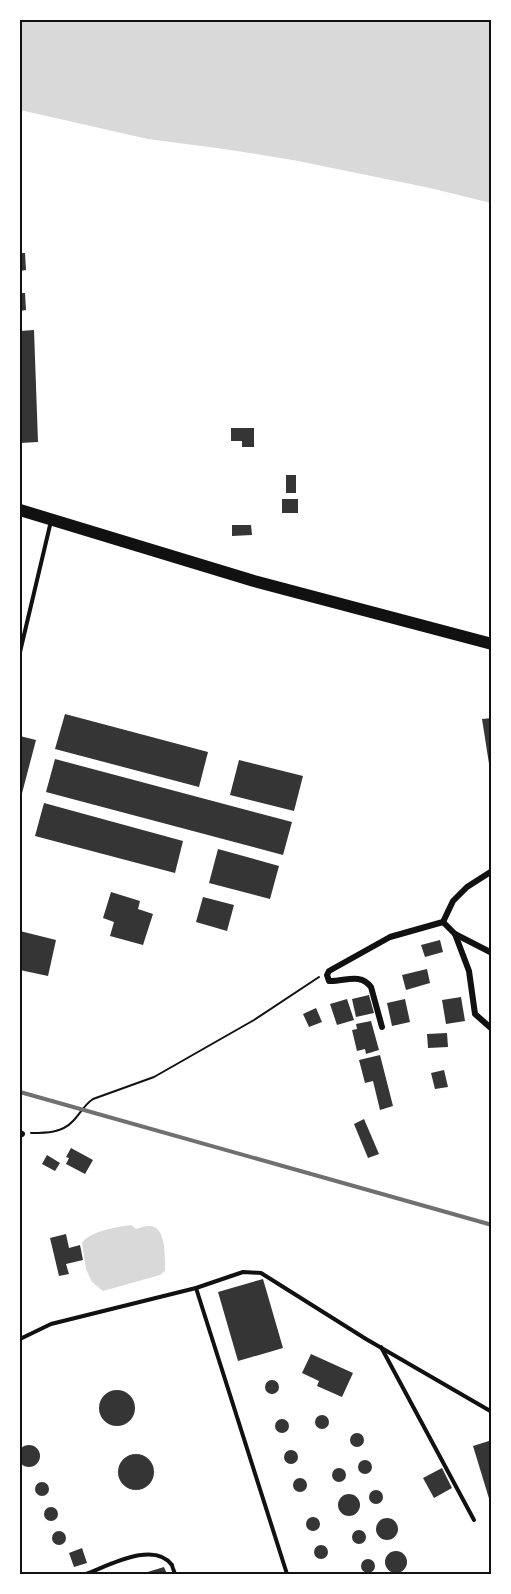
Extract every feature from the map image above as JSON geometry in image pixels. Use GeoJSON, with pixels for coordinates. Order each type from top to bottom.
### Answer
{"type":"FeatureCollection","features":[{"type":"Feature","properties":{"kind":"main road"},"geometry":{"type":"LineString","coordinates":[[20,510],[254,581],[487,644]]}},
{"type":"Feature","properties":{"kind":"street"},"geometry":{"type":"LineString","coordinates":[[382,1027],[371,987],[367,982],[352,978],[329,981],[327,975],[329,971],[390,937],[443,922],[453,901],[467,886],[492,871]]}},
{"type":"Feature","properties":{"kind":"street"},"geometry":{"type":"LineString","coordinates":[[443,922],[455,934],[492,953]]}},
{"type":"Feature","properties":{"kind":"street"},"geometry":{"type":"LineString","coordinates":[[455,934],[470,971],[475,1014],[492,1029]]}},
{"type":"Feature","properties":{"kind":"lane"},"geometry":{"type":"LineString","coordinates":[[20,652],[51,520]]}},
{"type":"Feature","properties":{"kind":"lane"},"geometry":{"type":"LineString","coordinates":[[20,1339],[51,1324],[196,1288],[243,1272],[261,1273],[366,1339],[492,1412]]}},
{"type":"Feature","properties":{"kind":"lane"},"geometry":{"type":"LineString","coordinates":[[196,1288],[287,1575]]}},
{"type":"Feature","properties":{"kind":"lane"},"geometry":{"type":"LineString","coordinates":[[381,1347],[474,1520]]}},
{"type":"Feature","properties":{"kind":"lane"},"geometry":{"type":"LineString","coordinates":[[86,1575],[143,1554],[160,1556],[172,1565],[175,1575]]}},
{"type":"Feature","properties":{"kind":"path"},"geometry":{"type":"LineString","coordinates":[[21,1134],[61,1130],[72,1122],[93,1099],[154,1077],[254,1020],[329,971]]}},
{"type":"Feature","properties":{"kind":"shaded area"},"geometry":{"type":"Polygon","coordinates":[[[20,20],[491,20],[491,203],[293,160],[148,139],[20,110],[20,20]]]}},
{"type":"Feature","properties":{"kind":"shaded area"},"geometry":{"type":"Polygon","coordinates":[[[131,1225],[136,1229],[151,1226],[159,1231],[164,1248],[165,1271],[160,1275],[103,1291],[92,1282],[86,1269],[82,1243],[91,1235],[111,1228],[131,1225]]]}},
{"type":"Feature","properties":{"kind":"building"},"geometry":{"type":"Polygon","coordinates":[[[20,253],[25,253],[26,270],[20,271],[20,253]]]}},
{"type":"Feature","properties":{"kind":"building"},"geometry":{"type":"Polygon","coordinates":[[[20,293],[25,293],[26,310],[20,311],[20,293]]]}},
{"type":"Feature","properties":{"kind":"building"},"geometry":{"type":"Polygon","coordinates":[[[34,330],[38,442],[20,443],[20,331],[34,330]]]}},
{"type":"Feature","properties":{"kind":"building"},"geometry":{"type":"Polygon","coordinates":[[[231,428],[254,428],[254,447],[242,447],[242,441],[231,441],[231,428]]]}},
{"type":"Feature","properties":{"kind":"building"},"geometry":{"type":"Polygon","coordinates":[[[286,475],[296,475],[296,493],[286,493],[286,475]]]}},
{"type":"Feature","properties":{"kind":"building"},"geometry":{"type":"Polygon","coordinates":[[[282,499],[298,499],[298,513],[282,513],[282,499]]]}},
{"type":"Feature","properties":{"kind":"building"},"geometry":{"type":"Polygon","coordinates":[[[232,525],[251,525],[252,535],[232,536],[232,525]]]}},
{"type":"Feature","properties":{"kind":"building"},"geometry":{"type":"Polygon","coordinates":[[[65,714],[208,752],[199,787],[55,749],[65,714]]]}},
{"type":"Feature","properties":{"kind":"building"},"geometry":{"type":"Polygon","coordinates":[[[492,718],[492,770],[490,770],[482,719],[492,718]]]}},
{"type":"Feature","properties":{"kind":"building"},"geometry":{"type":"Polygon","coordinates":[[[20,736],[36,740],[20,801],[20,736]]]}},
{"type":"Feature","properties":{"kind":"building"},"geometry":{"type":"Polygon","coordinates":[[[55,759],[292,822],[283,855],[46,792],[55,759]]]}},
{"type":"Feature","properties":{"kind":"building"},"geometry":{"type":"Polygon","coordinates":[[[239,760],[303,776],[294,811],[230,795],[239,760]]]}},
{"type":"Feature","properties":{"kind":"building"},"geometry":{"type":"Polygon","coordinates":[[[44,803],[183,841],[175,873],[35,836],[44,803]]]}},
{"type":"Feature","properties":{"kind":"building"},"geometry":{"type":"Polygon","coordinates":[[[218,849],[279,866],[270,899],[209,883],[218,849]]]}},
{"type":"Feature","properties":{"kind":"building"},"geometry":{"type":"Polygon","coordinates":[[[111,892],[140,901],[138,909],[153,914],[143,945],[110,936],[114,922],[103,918],[111,892]]]}},
{"type":"Feature","properties":{"kind":"building"},"geometry":{"type":"Polygon","coordinates":[[[203,897],[234,905],[227,931],[196,922],[203,897]]]}},
{"type":"Feature","properties":{"kind":"building"},"geometry":{"type":"Polygon","coordinates":[[[20,931],[56,940],[48,976],[20,970],[20,931]]]}},
{"type":"Feature","properties":{"kind":"building"},"geometry":{"type":"Polygon","coordinates":[[[440,940],[443,952],[425,957],[421,945],[440,940]]]}},
{"type":"Feature","properties":{"kind":"building"},"geometry":{"type":"Polygon","coordinates":[[[427,969],[430,983],[406,990],[402,975],[427,969]]]}},
{"type":"Feature","properties":{"kind":"building"},"geometry":{"type":"Polygon","coordinates":[[[369,995],[374,1013],[356,1017],[352,999],[369,995]]]}},
{"type":"Feature","properties":{"kind":"building"},"geometry":{"type":"Polygon","coordinates":[[[461,997],[465,1021],[446,1024],[442,1000],[461,997]]]}},
{"type":"Feature","properties":{"kind":"building"},"geometry":{"type":"Polygon","coordinates":[[[347,999],[354,1020],[337,1025],[330,1004],[347,999]]]}},
{"type":"Feature","properties":{"kind":"building"},"geometry":{"type":"Polygon","coordinates":[[[405,999],[410,1022],[392,1026],[387,1003],[405,999]]]}},
{"type":"Feature","properties":{"kind":"building"},"geometry":{"type":"Polygon","coordinates":[[[316,1008],[322,1022],[309,1027],[303,1014],[316,1008]]]}},
{"type":"Feature","properties":{"kind":"building"},"geometry":{"type":"Polygon","coordinates":[[[371,1021],[379,1050],[366,1054],[365,1049],[357,1051],[352,1030],[357,1029],[356,1024],[371,1021]]]}},
{"type":"Feature","properties":{"kind":"building"},"geometry":{"type":"Polygon","coordinates":[[[447,1033],[448,1047],[428,1048],[427,1034],[447,1033]]]}},
{"type":"Feature","properties":{"kind":"building"},"geometry":{"type":"Polygon","coordinates":[[[380,1055],[393,1106],[380,1110],[373,1081],[365,1083],[359,1060],[380,1055]]]}},
{"type":"Feature","properties":{"kind":"building"},"geometry":{"type":"Polygon","coordinates":[[[444,1070],[448,1087],[435,1089],[431,1073],[444,1070]]]}},
{"type":"Feature","properties":{"kind":"building"},"geometry":{"type":"Polygon","coordinates":[[[364,1119],[379,1154],[368,1158],[354,1124],[364,1119]]]}},
{"type":"Feature","properties":{"kind":"building"},"geometry":{"type":"Polygon","coordinates":[[[71,1148],[93,1160],[85,1174],[66,1164],[69,1158],[66,1157],[71,1148]]]}},
{"type":"Feature","properties":{"kind":"building"},"geometry":{"type":"Polygon","coordinates":[[[47,1155],[60,1163],[55,1171],[42,1164],[47,1155]]]}},
{"type":"Feature","properties":{"kind":"building"},"geometry":{"type":"Polygon","coordinates":[[[66,1234],[69,1248],[80,1245],[83,1260],[66,1264],[69,1274],[59,1276],[50,1238],[66,1234]]]}},
{"type":"Feature","properties":{"kind":"building"},"geometry":{"type":"Polygon","coordinates":[[[263,1279],[283,1348],[238,1361],[218,1292],[263,1279]]]}},
{"type":"Feature","properties":{"kind":"building"},"geometry":{"type":"Polygon","coordinates":[[[311,1354],[353,1373],[342,1397],[317,1386],[319,1381],[302,1373],[311,1354]]]}},
{"type":"Feature","properties":{"kind":"building"},"geometry":{"type":"Polygon","coordinates":[[[269,1380],[275,1380],[279,1387],[275,1394],[269,1394],[265,1390],[265,1384],[269,1380]]]}},
{"type":"Feature","properties":{"kind":"building"},"geometry":{"type":"Polygon","coordinates":[[[117,1390],[129,1396],[135,1408],[129,1420],[117,1426],[105,1420],[99,1408],[105,1396],[117,1390]]]}},
{"type":"Feature","properties":{"kind":"building"},"geometry":{"type":"Polygon","coordinates":[[[319,1415],[325,1415],[329,1422],[325,1429],[319,1429],[315,1425],[315,1419],[319,1415]]]}},
{"type":"Feature","properties":{"kind":"building"},"geometry":{"type":"Polygon","coordinates":[[[279,1419],[285,1419],[289,1426],[285,1433],[279,1433],[275,1429],[275,1423],[279,1419]]]}},
{"type":"Feature","properties":{"kind":"building"},"geometry":{"type":"Polygon","coordinates":[[[354,1433],[360,1433],[364,1440],[360,1447],[354,1447],[350,1443],[350,1437],[354,1433]]]}},
{"type":"Feature","properties":{"kind":"building"},"geometry":{"type":"Polygon","coordinates":[[[492,1440],[492,1505],[491,1505],[473,1446],[492,1440]]]}},
{"type":"Feature","properties":{"kind":"building"},"geometry":{"type":"Polygon","coordinates":[[[29,1445],[37,1448],[40,1456],[37,1464],[29,1467],[21,1464],[18,1456],[21,1448],[29,1445]]]}},
{"type":"Feature","properties":{"kind":"building"},"geometry":{"type":"Polygon","coordinates":[[[288,1450],[294,1450],[298,1457],[294,1464],[288,1464],[284,1460],[284,1454],[288,1450]]]}},
{"type":"Feature","properties":{"kind":"building"},"geometry":{"type":"Polygon","coordinates":[[[136,1454],[148,1460],[154,1472],[148,1484],[136,1490],[124,1484],[118,1472],[124,1460],[136,1454]]]}},
{"type":"Feature","properties":{"kind":"building"},"geometry":{"type":"Polygon","coordinates":[[[362,1460],[368,1460],[372,1467],[368,1474],[362,1474],[358,1470],[358,1464],[362,1460]]]}},
{"type":"Feature","properties":{"kind":"building"},"geometry":{"type":"Polygon","coordinates":[[[336,1468],[342,1468],[346,1475],[342,1482],[336,1482],[332,1478],[332,1472],[336,1468]]]}},
{"type":"Feature","properties":{"kind":"building"},"geometry":{"type":"Polygon","coordinates":[[[442,1468],[452,1488],[434,1498],[423,1478],[442,1468]]]}},
{"type":"Feature","properties":{"kind":"building"},"geometry":{"type":"Polygon","coordinates":[[[297,1478],[303,1478],[307,1485],[303,1492],[297,1492],[293,1488],[293,1482],[297,1478]]]}},
{"type":"Feature","properties":{"kind":"building"},"geometry":{"type":"Polygon","coordinates":[[[42,1482],[47,1484],[49,1489],[47,1494],[42,1496],[37,1494],[35,1489],[37,1484],[42,1482]]]}},
{"type":"Feature","properties":{"kind":"building"},"geometry":{"type":"Polygon","coordinates":[[[373,1490],[379,1490],[383,1497],[379,1504],[373,1504],[369,1500],[369,1494],[373,1490]]]}},
{"type":"Feature","properties":{"kind":"building"},"geometry":{"type":"Polygon","coordinates":[[[349,1494],[357,1497],[360,1505],[357,1513],[349,1516],[341,1513],[338,1505],[341,1497],[349,1494]]]}},
{"type":"Feature","properties":{"kind":"building"},"geometry":{"type":"Polygon","coordinates":[[[51,1507],[56,1509],[58,1514],[56,1519],[51,1521],[46,1519],[44,1514],[46,1509],[51,1507]]]}},
{"type":"Feature","properties":{"kind":"building"},"geometry":{"type":"Polygon","coordinates":[[[310,1517],[316,1517],[320,1524],[316,1531],[310,1531],[306,1527],[306,1521],[310,1517]]]}},
{"type":"Feature","properties":{"kind":"building"},"geometry":{"type":"Polygon","coordinates":[[[387,1518],[395,1521],[398,1529],[395,1537],[387,1540],[379,1537],[376,1529],[379,1521],[387,1518]]]}},
{"type":"Feature","properties":{"kind":"building"},"geometry":{"type":"Polygon","coordinates":[[[356,1530],[362,1530],[366,1537],[362,1544],[356,1544],[352,1540],[352,1534],[356,1530]]]}},
{"type":"Feature","properties":{"kind":"building"},"geometry":{"type":"Polygon","coordinates":[[[59,1531],[64,1533],[66,1538],[64,1543],[59,1545],[54,1543],[52,1538],[54,1533],[59,1531]]]}},
{"type":"Feature","properties":{"kind":"building"},"geometry":{"type":"Polygon","coordinates":[[[318,1545],[324,1545],[328,1552],[324,1559],[318,1559],[314,1555],[314,1549],[318,1545]]]}},
{"type":"Feature","properties":{"kind":"building"},"geometry":{"type":"Polygon","coordinates":[[[82,1548],[87,1563],[74,1567],[69,1553],[82,1548]]]}},
{"type":"Feature","properties":{"kind":"building"},"geometry":{"type":"Polygon","coordinates":[[[396,1551],[404,1554],[407,1562],[404,1570],[396,1573],[388,1570],[385,1562],[388,1554],[396,1551]]]}},
{"type":"Feature","properties":{"kind":"building"},"geometry":{"type":"Polygon","coordinates":[[[365,1559],[371,1559],[375,1566],[371,1573],[365,1573],[361,1569],[361,1563],[365,1559]]]}},
{"type":"Feature","properties":{"kind":"building"},"geometry":{"type":"Polygon","coordinates":[[[164,1567],[167,1574],[141,1574],[164,1567]]]}},
{"type":"Feature","properties":{"kind":"railway"},"geometry":{"type":"LineString","coordinates":[[20,1092],[492,1225]]}}]}
